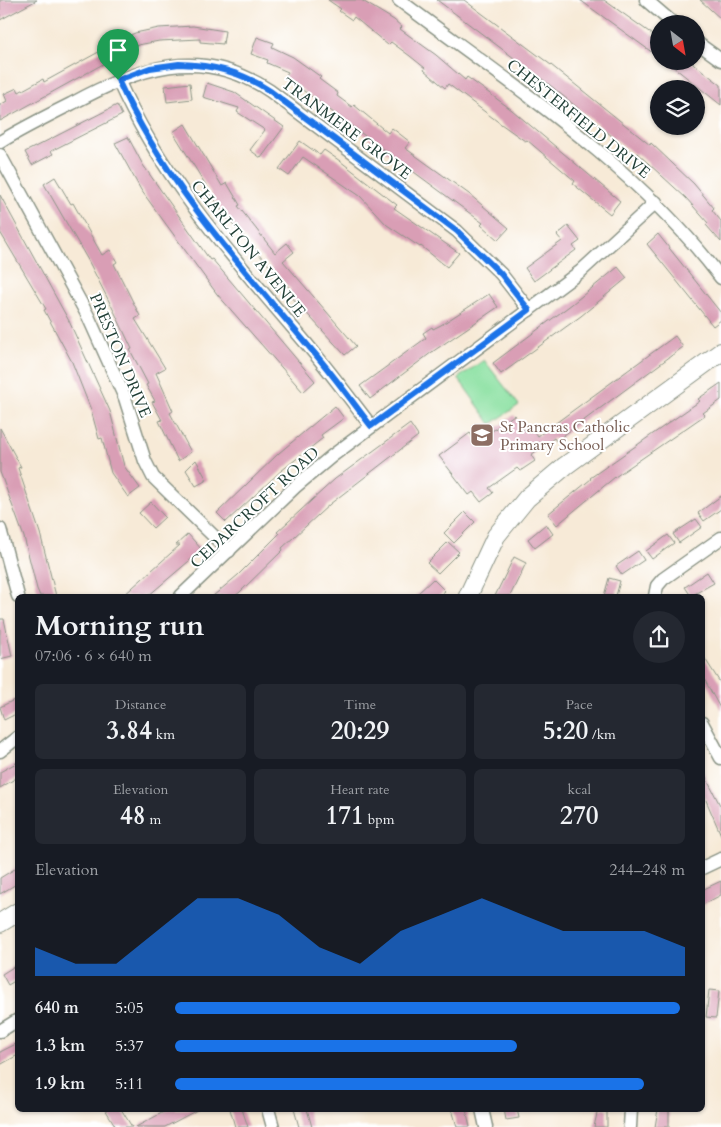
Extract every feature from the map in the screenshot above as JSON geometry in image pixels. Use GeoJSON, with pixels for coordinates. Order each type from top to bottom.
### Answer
{"type":"FeatureCollection","features":[{"type":"Feature","properties":{"kind":"street","name":"CHESTERFIELD DRIVE"},"geometry":{"type":"LineString","coordinates":[[399,0],[597,150],[656,202],[721,278]]}},
{"type":"Feature","properties":{"kind":"street"},"geometry":{"type":"LineString","coordinates":[[646,0],[664,15]]}},
{"type":"Feature","properties":{"kind":"street"},"geometry":{"type":"LineString","coordinates":[[705,48],[721,60]]}},
{"type":"Feature","properties":{"kind":"street","name":"TRANMERE GROVE"},"geometry":{"type":"LineString","coordinates":[[0,142],[118,80],[150,68],[194,65],[226,70],[260,84],[457,231],[501,274],[529,310]]}},
{"type":"Feature","properties":{"kind":"street","name":"CHARLTON AVENUE"},"geometry":{"type":"LineString","coordinates":[[118,80],[183,193],[230,255],[312,350],[371,426]]}},
{"type":"Feature","properties":{"kind":"street","name":"PRESTON DRIVE"},"geometry":{"type":"LineString","coordinates":[[0,155],[92,323],[125,398],[145,461],[153,478],[229,551]]}},
{"type":"Feature","properties":{"kind":"street","name":"CEDARCROFT ROAD"},"geometry":{"type":"LineString","coordinates":[[183,594],[295,487],[371,426],[582,271],[656,202]]}},
{"type":"Feature","properties":{"kind":"street"},"geometry":{"type":"LineString","coordinates":[[469,594],[496,536],[527,498],[573,460],[721,352]]}},
{"type":"Feature","properties":{"kind":"street"},"geometry":{"type":"LineString","coordinates":[[0,530],[17,594]]}},
{"type":"Feature","properties":{"kind":"street"},"geometry":{"type":"LineString","coordinates":[[655,593],[663,579],[721,538]]}},
{"type":"Feature","properties":{"kind":"street"},"geometry":{"type":"LineString","coordinates":[[705,729],[721,758]]}},
{"type":"Feature","properties":{"kind":"street"},"geometry":{"type":"LineString","coordinates":[[0,751],[15,739]]}},
{"type":"Feature","properties":{"kind":"street"},"geometry":{"type":"LineString","coordinates":[[705,867],[721,859]]}},
{"type":"Feature","properties":{"kind":"street"},"geometry":{"type":"LineString","coordinates":[[0,923],[15,914]]}},
{"type":"Feature","properties":{"kind":"street"},"geometry":{"type":"LineString","coordinates":[[0,1031],[15,1022]]}},
{"type":"Feature","properties":{"kind":"street"},"geometry":{"type":"LineString","coordinates":[[269,1112],[273,1127]]}},
{"type":"Feature","properties":{"kind":"street"},"geometry":{"type":"LineString","coordinates":[[483,1112],[486,1127]]}},
{"type":"Feature","properties":{"kind":"street"},"geometry":{"type":"LineString","coordinates":[[630,1127],[631,1112]]}},
{"type":"Feature","properties":{"kind":"green space"},"geometry":{"type":"Polygon","coordinates":[[[484,360],[519,405],[491,424],[458,378],[484,360]]]}},
{"type":"Feature","properties":{"kind":"building"},"geometry":{"type":"Polygon","coordinates":[[[0,0],[37,0],[0,20],[0,0]]]}},
{"type":"Feature","properties":{"kind":"building"},"geometry":{"type":"Polygon","coordinates":[[[328,0],[361,0],[394,20],[402,27],[400,29],[436,55],[465,80],[467,77],[512,110],[620,201],[610,214],[573,184],[575,181],[527,140],[525,141],[501,124],[448,84],[445,88],[410,56],[391,42],[388,45],[354,17],[352,20],[339,11],[341,9],[328,0]]]}},
{"type":"Feature","properties":{"kind":"building"},"geometry":{"type":"Polygon","coordinates":[[[437,0],[464,0],[551,65],[650,145],[651,143],[694,184],[714,208],[712,210],[721,221],[721,242],[706,225],[708,223],[686,198],[637,153],[635,155],[551,86],[437,0]]]}},
{"type":"Feature","properties":{"kind":"building"},"geometry":{"type":"Polygon","coordinates":[[[580,0],[604,0],[650,33],[650,51],[580,0]]]}},
{"type":"Feature","properties":{"kind":"building"},"geometry":{"type":"Polygon","coordinates":[[[700,0],[721,0],[721,19],[700,0]]]}},
{"type":"Feature","properties":{"kind":"building"},"geometry":{"type":"Polygon","coordinates":[[[193,26],[225,31],[223,44],[200,42],[200,39],[159,41],[138,45],[104,60],[105,63],[0,121],[0,105],[7,101],[4,94],[17,88],[19,92],[43,79],[44,82],[106,48],[105,46],[135,33],[159,28],[193,26]]]}},
{"type":"Feature","properties":{"kind":"building"},"geometry":{"type":"Polygon","coordinates":[[[257,37],[274,43],[272,47],[293,57],[321,77],[319,79],[338,93],[337,96],[352,107],[354,105],[388,133],[392,128],[410,142],[405,148],[469,194],[509,228],[498,240],[481,225],[483,223],[285,77],[288,72],[267,63],[268,60],[251,54],[257,37]]]}},
{"type":"Feature","properties":{"kind":"building"},"geometry":{"type":"Polygon","coordinates":[[[677,70],[702,70],[721,85],[721,105],[705,92],[705,80],[690,80],[677,70]]]}},
{"type":"Feature","properties":{"kind":"building"},"geometry":{"type":"Polygon","coordinates":[[[190,83],[192,99],[167,102],[165,86],[190,83]]]}},
{"type":"Feature","properties":{"kind":"building"},"geometry":{"type":"Polygon","coordinates":[[[207,83],[234,92],[284,127],[261,158],[250,150],[265,130],[237,112],[239,108],[203,97],[207,83]]]}},
{"type":"Feature","properties":{"kind":"building"},"geometry":{"type":"Polygon","coordinates":[[[117,105],[122,115],[51,151],[53,154],[32,165],[25,152],[117,105]]]}},
{"type":"Feature","properties":{"kind":"building"},"geometry":{"type":"Polygon","coordinates":[[[185,124],[222,186],[227,183],[240,205],[238,206],[275,253],[287,243],[294,252],[283,261],[356,346],[345,355],[288,293],[291,290],[225,216],[173,132],[185,124]]]}},
{"type":"Feature","properties":{"kind":"building"},"geometry":{"type":"Polygon","coordinates":[[[128,137],[143,165],[210,260],[212,259],[315,381],[303,392],[217,294],[141,190],[115,143],[128,137]]]}},
{"type":"Feature","properties":{"kind":"building"},"geometry":{"type":"Polygon","coordinates":[[[300,141],[320,155],[324,150],[340,161],[397,205],[394,208],[459,253],[447,267],[421,246],[387,225],[360,196],[303,157],[289,176],[279,169],[300,141]]]}},
{"type":"Feature","properties":{"kind":"building"},"geometry":{"type":"Polygon","coordinates":[[[55,177],[71,204],[73,203],[102,255],[110,250],[117,262],[114,264],[140,316],[135,319],[165,368],[156,373],[173,411],[170,413],[191,452],[178,461],[159,421],[162,420],[152,402],[155,401],[146,385],[148,384],[130,350],[132,349],[115,313],[89,262],[44,184],[55,177]]]}},
{"type":"Feature","properties":{"kind":"building"},"geometry":{"type":"Polygon","coordinates":[[[0,195],[69,321],[110,411],[124,466],[140,488],[128,497],[111,473],[102,438],[99,439],[91,410],[72,362],[44,310],[46,309],[0,232],[0,195]]]}},
{"type":"Feature","properties":{"kind":"building"},"geometry":{"type":"Polygon","coordinates":[[[568,226],[580,241],[573,246],[576,250],[534,281],[525,268],[562,241],[557,235],[568,226]]]}},
{"type":"Feature","properties":{"kind":"building"},"geometry":{"type":"Polygon","coordinates":[[[658,234],[721,313],[721,320],[713,326],[647,244],[658,234]]]}},
{"type":"Feature","properties":{"kind":"building"},"geometry":{"type":"Polygon","coordinates":[[[618,267],[627,278],[581,316],[501,374],[493,363],[618,267]]]}},
{"type":"Feature","properties":{"kind":"building"},"geometry":{"type":"Polygon","coordinates":[[[489,294],[498,307],[432,352],[370,399],[360,386],[426,338],[423,333],[432,327],[433,329],[441,325],[489,294]]]}},
{"type":"Feature","properties":{"kind":"building"},"geometry":{"type":"Polygon","coordinates":[[[675,336],[683,347],[556,441],[554,438],[531,455],[535,461],[520,471],[517,468],[489,488],[493,493],[481,502],[473,492],[469,495],[439,456],[470,433],[477,442],[514,415],[525,431],[531,426],[538,436],[675,336]]]}},
{"type":"Feature","properties":{"kind":"building"},"geometry":{"type":"Polygon","coordinates":[[[721,383],[721,400],[703,413],[705,415],[615,477],[557,525],[548,514],[590,478],[700,401],[698,399],[721,383]]]}},
{"type":"Feature","properties":{"kind":"building"},"geometry":{"type":"Polygon","coordinates":[[[335,406],[344,418],[321,435],[323,438],[281,471],[226,522],[217,513],[279,453],[335,406]]]}},
{"type":"Feature","properties":{"kind":"building"},"geometry":{"type":"Polygon","coordinates":[[[410,424],[418,436],[330,504],[282,548],[283,550],[238,594],[215,594],[238,575],[279,534],[277,532],[335,479],[410,424]]]}},
{"type":"Feature","properties":{"kind":"building"},"geometry":{"type":"Polygon","coordinates":[[[0,428],[21,467],[18,468],[40,533],[55,594],[39,594],[24,537],[0,472],[0,428]]]}},
{"type":"Feature","properties":{"kind":"building"},"geometry":{"type":"Polygon","coordinates":[[[196,460],[207,480],[196,486],[186,470],[196,460]]]}},
{"type":"Feature","properties":{"kind":"building"},"geometry":{"type":"Polygon","coordinates":[[[721,496],[721,509],[704,521],[698,513],[721,496]]]}},
{"type":"Feature","properties":{"kind":"building"},"geometry":{"type":"Polygon","coordinates":[[[151,502],[165,517],[153,528],[139,513],[151,502]]]}},
{"type":"Feature","properties":{"kind":"building"},"geometry":{"type":"Polygon","coordinates":[[[465,512],[475,522],[454,543],[444,533],[465,512]]]}},
{"type":"Feature","properties":{"kind":"building"},"geometry":{"type":"Polygon","coordinates":[[[696,519],[702,527],[679,543],[673,534],[696,519]]]}},
{"type":"Feature","properties":{"kind":"building"},"geometry":{"type":"Polygon","coordinates":[[[546,524],[553,534],[535,548],[528,539],[546,524]]]}},
{"type":"Feature","properties":{"kind":"building"},"geometry":{"type":"Polygon","coordinates":[[[188,534],[202,550],[150,594],[125,594],[180,545],[176,545],[188,534]]]}},
{"type":"Feature","properties":{"kind":"building"},"geometry":{"type":"Polygon","coordinates":[[[668,535],[674,543],[652,559],[646,551],[668,535]]]}},
{"type":"Feature","properties":{"kind":"building"},"geometry":{"type":"Polygon","coordinates":[[[448,542],[459,552],[438,573],[427,563],[448,542]]]}},
{"type":"Feature","properties":{"kind":"building"},"geometry":{"type":"Polygon","coordinates":[[[638,551],[644,560],[622,575],[616,566],[638,551]]]}},
{"type":"Feature","properties":{"kind":"building"},"geometry":{"type":"Polygon","coordinates":[[[514,557],[526,563],[511,594],[496,594],[514,557]]]}},
{"type":"Feature","properties":{"kind":"building"},"geometry":{"type":"Polygon","coordinates":[[[707,572],[714,583],[695,594],[690,594],[685,587],[707,572]]]}},
{"type":"Feature","properties":{"kind":"building"},"geometry":{"type":"Polygon","coordinates":[[[609,578],[620,581],[617,594],[605,594],[609,578]]]}},
{"type":"Feature","properties":{"kind":"building"},"geometry":{"type":"Polygon","coordinates":[[[433,579],[445,591],[441,594],[417,594],[433,579]]]}},
{"type":"Feature","properties":{"kind":"building"},"geometry":{"type":"Polygon","coordinates":[[[0,619],[4,619],[12,656],[0,659],[0,619]]]}},
{"type":"Feature","properties":{"kind":"building"},"geometry":{"type":"Polygon","coordinates":[[[705,659],[721,684],[721,710],[705,681],[705,659]]]}},
{"type":"Feature","properties":{"kind":"building"},"geometry":{"type":"Polygon","coordinates":[[[15,700],[15,714],[4,720],[0,707],[15,700]]]}},
{"type":"Feature","properties":{"kind":"building"},"geometry":{"type":"Polygon","coordinates":[[[15,764],[15,779],[0,788],[0,772],[15,764]]]}},
{"type":"Feature","properties":{"kind":"building"},"geometry":{"type":"Polygon","coordinates":[[[705,776],[721,807],[721,835],[705,798],[705,776]]]}},
{"type":"Feature","properties":{"kind":"building"},"geometry":{"type":"Polygon","coordinates":[[[15,869],[15,885],[0,894],[0,878],[15,869]]]}},
{"type":"Feature","properties":{"kind":"building"},"geometry":{"type":"Polygon","coordinates":[[[721,881],[721,895],[705,903],[705,889],[721,881]]]}},
{"type":"Feature","properties":{"kind":"building"},"geometry":{"type":"Polygon","coordinates":[[[15,966],[15,981],[8,985],[2,974],[15,966]]]}},
{"type":"Feature","properties":{"kind":"building"},"geometry":{"type":"Polygon","coordinates":[[[709,990],[719,991],[716,1018],[706,1017],[709,990]]]}},
{"type":"Feature","properties":{"kind":"building"},"geometry":{"type":"Polygon","coordinates":[[[15,1044],[15,1057],[0,1065],[0,1052],[15,1044]]]}},
{"type":"Feature","properties":{"kind":"building"},"geometry":{"type":"Polygon","coordinates":[[[107,1112],[123,1112],[132,1127],[116,1127],[107,1112]]]}},
{"type":"Feature","properties":{"kind":"building"},"geometry":{"type":"Polygon","coordinates":[[[164,1112],[193,1112],[165,1127],[136,1127],[164,1112]]]}},
{"type":"Feature","properties":{"kind":"building"},"geometry":{"type":"Polygon","coordinates":[[[231,1112],[243,1112],[248,1127],[235,1127],[231,1112]]]}},
{"type":"Feature","properties":{"kind":"building"},"geometry":{"type":"Polygon","coordinates":[[[295,1112],[308,1112],[312,1127],[299,1127],[295,1112]]]}},
{"type":"Feature","properties":{"kind":"building"},"geometry":{"type":"Polygon","coordinates":[[[453,1112],[467,1112],[470,1127],[457,1127],[453,1112]]]}},
{"type":"Feature","properties":{"kind":"building"},"geometry":{"type":"Polygon","coordinates":[[[505,1112],[518,1112],[519,1118],[506,1120],[505,1112]]]}},
{"type":"Feature","properties":{"kind":"building"},"geometry":{"type":"Polygon","coordinates":[[[597,1112],[607,1112],[607,1127],[594,1127],[597,1112]]]}},
{"type":"Feature","properties":{"kind":"building"},"geometry":{"type":"Polygon","coordinates":[[[658,1112],[669,1112],[669,1127],[655,1127],[658,1112]]]}},
{"type":"Feature","properties":{"kind":"place","name":"St Pancras Catholic Primary School"},"geometry":{"type":"Point","coordinates":[482,435]}},
{"type":"Feature","properties":{"kind":"route"},"geometry":{"type":"LineString","coordinates":[[179,64],[213,67],[248,77],[304,116],[473,244],[501,274],[529,310],[371,426],[312,350],[230,255],[183,193],[159,156],[118,80],[150,68],[179,64]]}}]}
